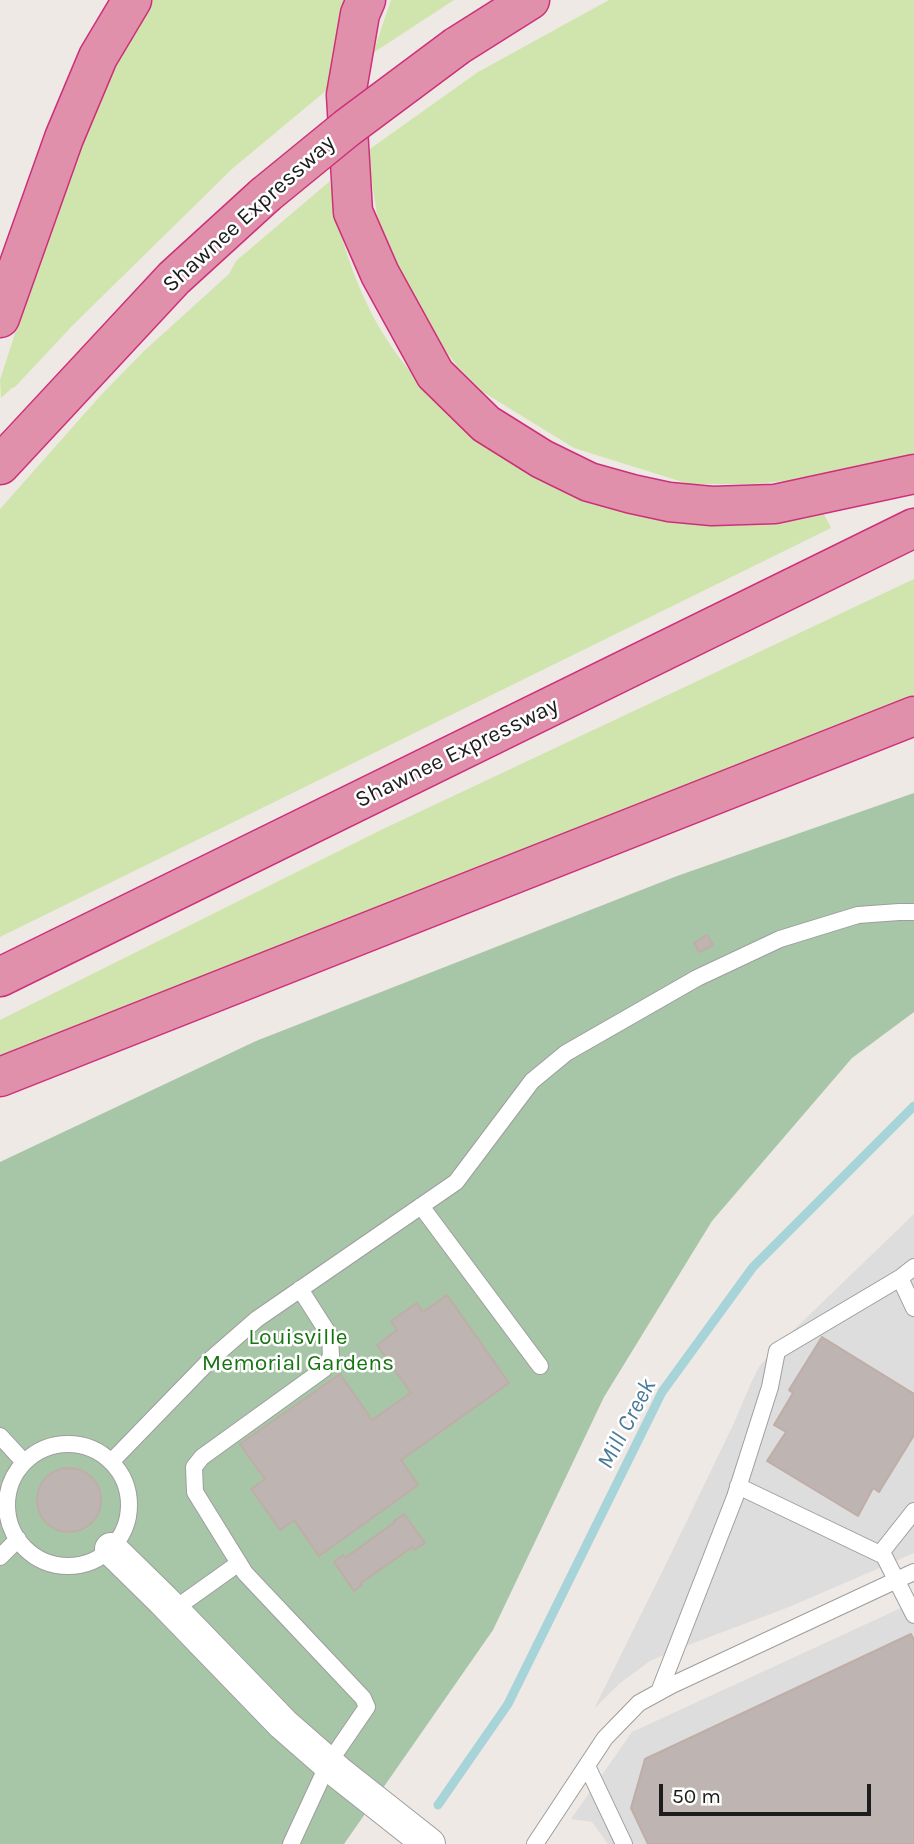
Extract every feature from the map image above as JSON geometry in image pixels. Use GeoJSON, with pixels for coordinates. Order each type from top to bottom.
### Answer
{"type":"FeatureCollection","features":[{"type":"Feature","properties":{"kind":"highway"},"geometry":{"type":"LineString","coordinates":[[0,318],[64,138],[98,57],[132,0]]}},
{"type":"Feature","properties":{"kind":"highway"},"geometry":{"type":"LineString","coordinates":[[366,0],[360,14],[346,95],[353,212],[380,274],[435,374],[486,424],[542,459],[589,482],[669,502],[712,506],[775,504],[914,474]]}},
{"type":"Feature","properties":{"kind":"highway","name":"Shawnee Expressway"},"geometry":{"type":"LineString","coordinates":[[0,465],[174,278],[265,195],[346,128],[457,46],[530,0]]}},
{"type":"Feature","properties":{"kind":"highway","name":"Shawnee Expressway"},"geometry":{"type":"LineString","coordinates":[[0,977],[914,528]]}},
{"type":"Feature","properties":{"kind":"highway"},"geometry":{"type":"LineString","coordinates":[[0,1077],[914,716]]}},
{"type":"Feature","properties":{"kind":"street"},"geometry":{"type":"LineString","coordinates":[[111,1549],[283,1724],[328,1764],[429,1844]]}},
{"type":"Feature","properties":{"kind":"lane"},"geometry":{"type":"LineString","coordinates":[[111,1462],[211,1359],[257,1319],[456,1182],[532,1081],[566,1053],[697,978],[780,939],[858,915],[914,912]]}},
{"type":"Feature","properties":{"kind":"lane"},"geometry":{"type":"LineString","coordinates":[[421,1206],[540,1366]]}},
{"type":"Feature","properties":{"kind":"lane"},"geometry":{"type":"LineString","coordinates":[[659,1692],[738,1486],[771,1387],[777,1351],[901,1278],[914,1267]]}},
{"type":"Feature","properties":{"kind":"lane"},"geometry":{"type":"LineString","coordinates":[[901,1278],[914,1308]]}},
{"type":"Feature","properties":{"kind":"lane"},"geometry":{"type":"LineString","coordinates":[[291,1844],[328,1764],[367,1707],[363,1698],[239,1563],[195,1492],[194,1467],[202,1458],[324,1369],[331,1356],[330,1336],[300,1289]]}},
{"type":"Feature","properties":{"kind":"lane"},"geometry":{"type":"LineString","coordinates":[[0,1436],[24,1462]]}},
{"type":"Feature","properties":{"kind":"lane"},"geometry":{"type":"LineString","coordinates":[[68,1444],[91,1448],[111,1462],[125,1482],[129,1505],[125,1528],[111,1549],[91,1562],[68,1566],[44,1562],[24,1549],[11,1529],[6,1505],[11,1482],[24,1462],[45,1449],[68,1444]]}},
{"type":"Feature","properties":{"kind":"lane"},"geometry":{"type":"LineString","coordinates":[[738,1486],[880,1554],[914,1511]]}},
{"type":"Feature","properties":{"kind":"lane"},"geometry":{"type":"LineString","coordinates":[[0,1557],[18,1539]]}},
{"type":"Feature","properties":{"kind":"lane"},"geometry":{"type":"LineString","coordinates":[[882,1552],[914,1615]]}},
{"type":"Feature","properties":{"kind":"lane"},"geometry":{"type":"LineString","coordinates":[[173,1610],[239,1563]]}},
{"type":"Feature","properties":{"kind":"lane"},"geometry":{"type":"LineString","coordinates":[[535,1844],[605,1738],[639,1703],[914,1572]]}},
{"type":"Feature","properties":{"kind":"lane"},"geometry":{"type":"LineString","coordinates":[[587,1766],[624,1844]]}},
{"type":"Feature","properties":{"kind":"green space"},"geometry":{"type":"Polygon","coordinates":[[[148,0],[347,0],[332,55],[328,89],[232,169],[1,398],[0,380],[91,103],[148,0]]]}},
{"type":"Feature","properties":{"kind":"green space"},"geometry":{"type":"Polygon","coordinates":[[[391,0],[454,0],[373,53],[391,0]]]}},
{"type":"Feature","properties":{"kind":"green space"},"geometry":{"type":"Polygon","coordinates":[[[609,0],[914,0],[914,454],[817,478],[754,484],[689,484],[574,448],[483,392],[457,366],[436,338],[403,281],[378,221],[367,151],[478,72],[609,0]]]}},
{"type":"Feature","properties":{"kind":"green space"},"geometry":{"type":"Polygon","coordinates":[[[330,181],[348,258],[372,315],[387,340],[413,375],[455,421],[507,461],[548,484],[592,502],[638,514],[685,522],[732,525],[779,522],[824,514],[831,528],[0,937],[0,509],[101,395],[144,351],[229,274],[236,261],[330,181]]]}},
{"type":"Feature","properties":{"kind":"green space"},"geometry":{"type":"Polygon","coordinates":[[[914,579],[914,700],[0,1059],[0,1020],[381,830],[914,579]]]}},
{"type":"Feature","properties":{"kind":"green space","name":"Louisville Memorial Gardens"},"geometry":{"type":"Polygon","coordinates":[[[914,793],[914,1012],[852,1058],[712,1221],[604,1397],[493,1630],[344,1844],[0,1844],[0,1162],[256,1041],[677,876],[914,793]]]}},
{"type":"Feature","properties":{"kind":"shaded area"},"geometry":{"type":"Polygon","coordinates":[[[914,1214],[914,1553],[789,1607],[650,1661],[620,1683],[594,1709],[759,1367],[774,1349],[914,1214]]]}},
{"type":"Feature","properties":{"kind":"shaded area"},"geometry":{"type":"Polygon","coordinates":[[[914,1602],[914,1844],[608,1844],[592,1822],[571,1819],[632,1732],[914,1602]]]}},
{"type":"Feature","properties":{"kind":"building"},"geometry":{"type":"Polygon","coordinates":[[[707,935],[713,945],[699,952],[694,943],[707,935]]]}},
{"type":"Feature","properties":{"kind":"building"},"geometry":{"type":"Polygon","coordinates":[[[447,1295],[509,1383],[401,1460],[418,1485],[319,1556],[294,1520],[280,1530],[251,1489],[265,1479],[240,1444],[340,1374],[372,1420],[411,1393],[377,1345],[397,1330],[391,1321],[417,1303],[423,1312],[447,1295]]]}},
{"type":"Feature","properties":{"kind":"building"},"geometry":{"type":"Polygon","coordinates":[[[822,1337],[914,1394],[914,1435],[879,1492],[873,1488],[858,1516],[767,1461],[786,1432],[774,1425],[793,1393],[789,1390],[822,1337]]]}},
{"type":"Feature","properties":{"kind":"building"},"geometry":{"type":"Polygon","coordinates":[[[69,1468],[81,1470],[92,1477],[99,1488],[99,1512],[92,1523],[81,1530],[69,1532],[57,1530],[46,1523],[39,1512],[37,1500],[39,1488],[46,1477],[57,1470],[69,1468]]]}},
{"type":"Feature","properties":{"kind":"building"},"geometry":{"type":"Polygon","coordinates":[[[404,1514],[425,1543],[414,1550],[412,1547],[361,1583],[354,1591],[334,1562],[343,1555],[345,1558],[404,1514]]]}},
{"type":"Feature","properties":{"kind":"building"},"geometry":{"type":"Polygon","coordinates":[[[911,1634],[914,1640],[914,1844],[648,1844],[631,1808],[645,1759],[911,1634]]]}},
{"type":"Feature","properties":{"kind":"waterway","name":"Mill Creek"},"geometry":{"type":"LineString","coordinates":[[438,1805],[508,1704],[662,1392],[753,1267],[914,1106]]}}]}
